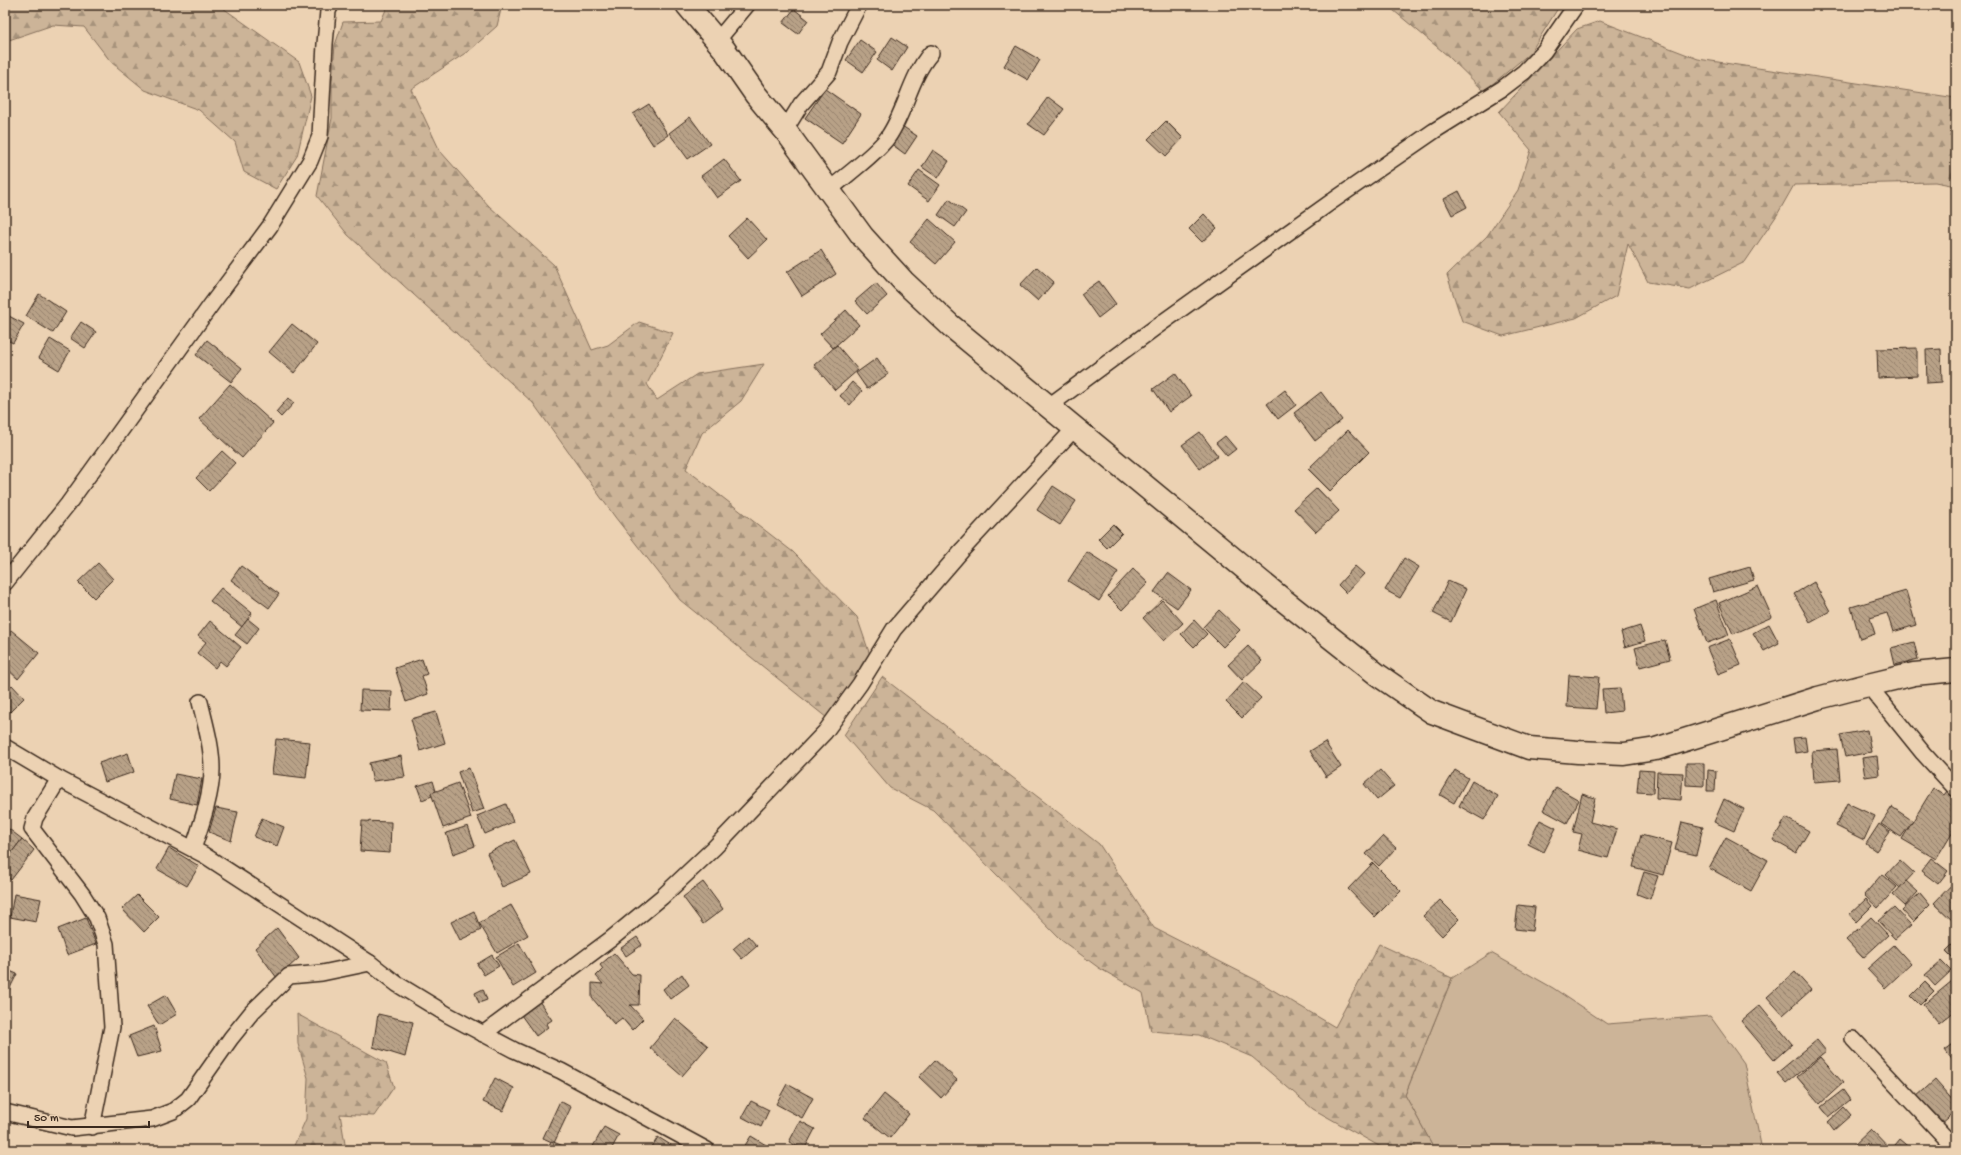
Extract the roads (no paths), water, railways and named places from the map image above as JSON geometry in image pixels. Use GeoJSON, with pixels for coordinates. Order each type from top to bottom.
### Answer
{"type":"FeatureCollection","features":[{"type":"Feature","properties":{"kind":"street"},"geometry":{"type":"LineString","coordinates":[[5,583],[68,504],[211,305],[270,226],[310,161],[320,136],[325,44],[328,11],[331,5]]}},
{"type":"Feature","properties":{"kind":"street"},"geometry":{"type":"LineString","coordinates":[[688,5],[717,41],[756,95],[785,130],[863,237],[903,281],[951,326],[1282,600],[1378,675],[1432,712],[1529,748],[1624,754],[1656,749],[1811,700],[1868,685],[1914,674],[1956,670]]}},
{"type":"Feature","properties":{"kind":"street"},"geometry":{"type":"LineString","coordinates":[[717,41],[747,5]]}},
{"type":"Feature","properties":{"kind":"street"},"geometry":{"type":"LineString","coordinates":[[785,130],[801,104],[829,72],[840,42],[859,5]]}},
{"type":"Feature","properties":{"kind":"street"},"geometry":{"type":"LineString","coordinates":[[1049,406],[1156,327],[1338,198],[1434,131],[1503,88],[1524,72],[1544,51],[1576,5]]}},
{"type":"Feature","properties":{"kind":"street"},"geometry":{"type":"LineString","coordinates":[[828,191],[887,138],[906,104],[923,63],[931,53]]}},
{"type":"Feature","properties":{"kind":"street"},"geometry":{"type":"LineString","coordinates":[[483,1034],[611,939],[662,897],[714,848],[825,732],[860,684],[894,629],[963,549],[1074,429]]}},
{"type":"Feature","properties":{"kind":"street"},"geometry":{"type":"LineString","coordinates":[[1868,685],[1923,753],[1956,790]]}},
{"type":"Feature","properties":{"kind":"street"},"geometry":{"type":"LineString","coordinates":[[193,849],[204,816],[212,769],[208,738],[200,702]]}},
{"type":"Feature","properties":{"kind":"street"},"geometry":{"type":"LineString","coordinates":[[5,747],[58,779],[193,849],[370,963],[404,988],[483,1034],[561,1071],[707,1150]]}},
{"type":"Feature","properties":{"kind":"street"},"geometry":{"type":"LineString","coordinates":[[58,779],[35,818],[32,829],[82,894],[97,918],[106,944],[110,977],[112,1027],[92,1127]]}},
{"type":"Feature","properties":{"kind":"street"},"geometry":{"type":"LineString","coordinates":[[5,1112],[72,1128],[92,1127],[152,1119],[178,1107],[188,1099],[231,1038],[252,1012],[289,976],[322,973],[370,963]]}},
{"type":"Feature","properties":{"kind":"street"},"geometry":{"type":"LineString","coordinates":[[1853,1039],[1956,1149]]}}]}
